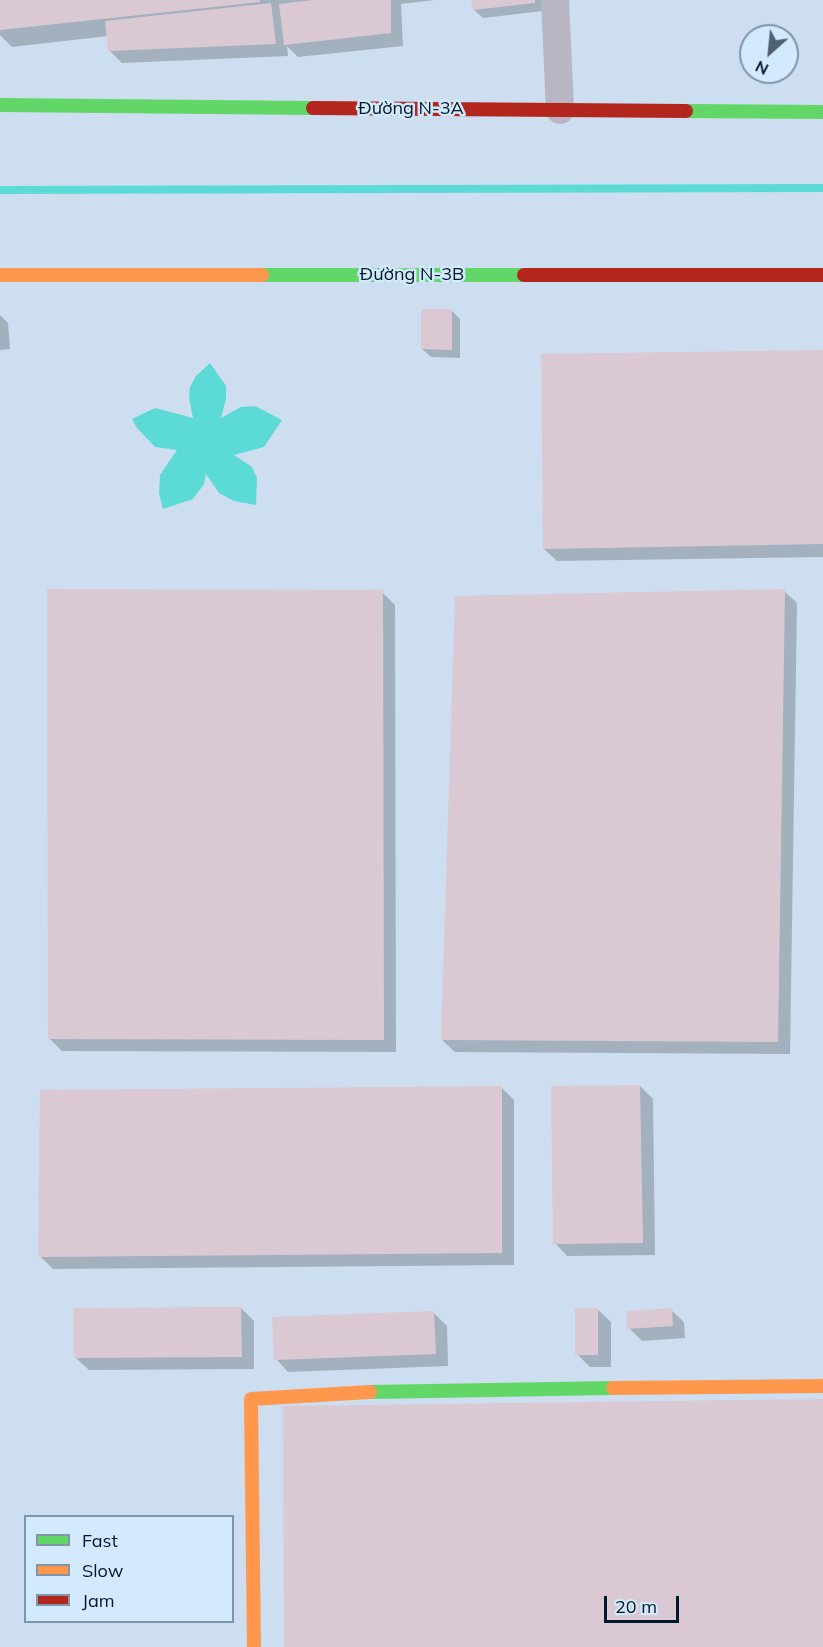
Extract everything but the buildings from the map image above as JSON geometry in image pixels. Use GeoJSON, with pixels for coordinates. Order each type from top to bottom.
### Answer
{"type":"FeatureCollection","features":[{"type":"Feature","properties":{"kind":"street"},"geometry":{"type":"LineString","coordinates":[[555,0],[560,110]]}},
{"type":"Feature","properties":{"kind":"street","name":"Đường N-3A"},"geometry":{"type":"LineString","coordinates":[[0,105],[823,112]]}},
{"type":"Feature","properties":{"kind":"street","name":"Đường N-3B"},"geometry":{"type":"LineString","coordinates":[[0,275],[823,275]]}},
{"type":"Feature","properties":{"kind":"street"},"geometry":{"type":"LineString","coordinates":[[254,1647],[251,1399],[383,1391],[823,1386]]}},
{"type":"Feature","properties":{"kind":"shaded area"},"geometry":{"type":"Polygon","coordinates":[[[0,0],[823,0],[823,1647],[0,1647],[0,0]]]}},
{"type":"Feature","properties":{"kind":"shaded area"},"geometry":{"type":"Polygon","coordinates":[[[210,363],[226,386],[226,399],[221,418],[241,407],[255,406],[282,420],[264,447],[234,455],[252,467],[257,478],[256,505],[234,501],[219,493],[206,474],[204,484],[193,499],[163,509],[159,493],[160,475],[177,450],[155,447],[137,428],[132,419],[155,408],[193,418],[189,398],[190,387],[196,376],[210,363]]]}},
{"type":"Feature","properties":{"kind":"waterway"},"geometry":{"type":"LineString","coordinates":[[0,190],[823,188]]}},
{"type":"Feature","properties":{"kind":"traffic: fast"},"geometry":{"type":"LineString","coordinates":[[0,105],[313,108]]}},
{"type":"Feature","properties":{"kind":"traffic: fast"},"geometry":{"type":"LineString","coordinates":[[686,111],[823,112]]}},
{"type":"Feature","properties":{"kind":"traffic: fast"},"geometry":{"type":"LineString","coordinates":[[262,275],[524,275]]}},
{"type":"Feature","properties":{"kind":"traffic: fast"},"geometry":{"type":"LineString","coordinates":[[370,1392],[613,1388]]}},
{"type":"Feature","properties":{"kind":"traffic: slow"},"geometry":{"type":"LineString","coordinates":[[0,275],[262,275]]}},
{"type":"Feature","properties":{"kind":"traffic: slow"},"geometry":{"type":"LineString","coordinates":[[613,1388],[823,1386]]}},
{"type":"Feature","properties":{"kind":"traffic: slow"},"geometry":{"type":"LineString","coordinates":[[254,1647],[251,1399],[370,1392]]}},
{"type":"Feature","properties":{"kind":"traffic: jam"},"geometry":{"type":"LineString","coordinates":[[313,108],[686,111]]}},
{"type":"Feature","properties":{"kind":"traffic: jam"},"geometry":{"type":"LineString","coordinates":[[524,275],[823,275]]}}]}
